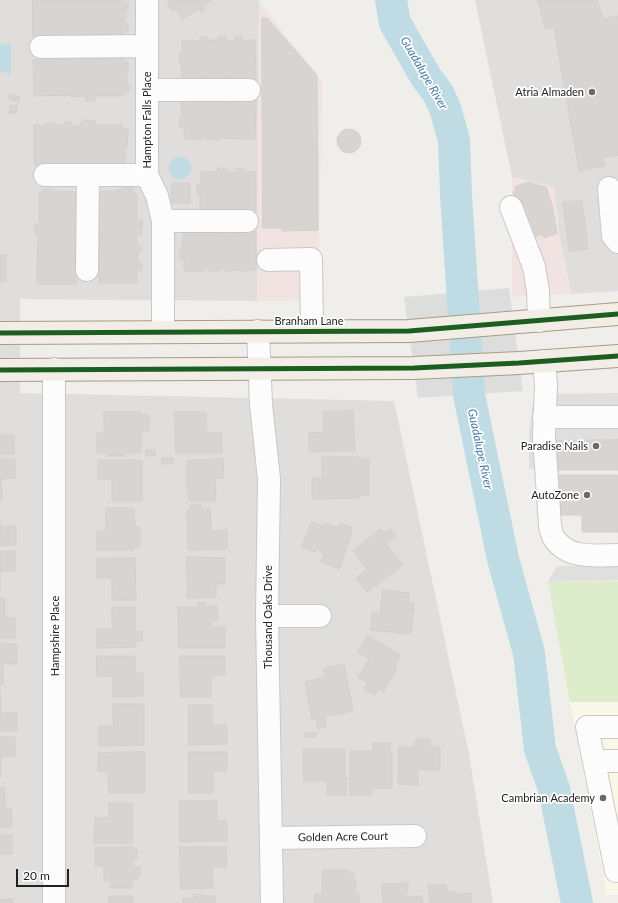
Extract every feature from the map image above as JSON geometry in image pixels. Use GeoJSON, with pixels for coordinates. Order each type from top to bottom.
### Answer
{"type":"FeatureCollection","features":[{"type":"Feature","properties":{"kind":"main road","name":"Branham Lane"},"geometry":{"type":"LineString","coordinates":[[0,333],[258,331],[409,332],[618,314]]}},
{"type":"Feature","properties":{"kind":"main road"},"geometry":{"type":"LineString","coordinates":[[0,370],[259,370],[414,368],[520,363],[618,356]]}},
{"type":"Feature","properties":{"kind":"street","name":"Hampton Falls Place"},"geometry":{"type":"LineString","coordinates":[[147,0],[147,175],[157,196],[163,221],[163,332]]}},
{"type":"Feature","properties":{"kind":"street"},"geometry":{"type":"LineString","coordinates":[[41,47],[147,46]]}},
{"type":"Feature","properties":{"kind":"street"},"geometry":{"type":"LineString","coordinates":[[147,90],[249,90]]}},
{"type":"Feature","properties":{"kind":"street"},"geometry":{"type":"LineString","coordinates":[[46,175],[147,175]]}},
{"type":"Feature","properties":{"kind":"street"},"geometry":{"type":"LineString","coordinates":[[87,270],[88,175]]}},
{"type":"Feature","properties":{"kind":"street"},"geometry":{"type":"LineString","coordinates":[[609,188],[613,236],[618,242]]}},
{"type":"Feature","properties":{"kind":"street"},"geometry":{"type":"LineString","coordinates":[[511,207],[534,267],[538,291],[539,321]]}},
{"type":"Feature","properties":{"kind":"street"},"geometry":{"type":"LineString","coordinates":[[163,221],[247,221]]}},
{"type":"Feature","properties":{"kind":"street"},"geometry":{"type":"LineString","coordinates":[[268,260],[311,259],[312,331]]}},
{"type":"Feature","properties":{"kind":"street","name":"Thousand Oaks Drive"},"geometry":{"type":"LineString","coordinates":[[258,331],[261,404],[269,479],[267,616],[272,903]]}},
{"type":"Feature","properties":{"kind":"street"},"geometry":{"type":"LineString","coordinates":[[544,361],[546,385],[544,436],[550,526],[553,538],[564,549],[578,555],[618,555]]}},
{"type":"Feature","properties":{"kind":"street","name":"Hampshire Place"},"geometry":{"type":"LineString","coordinates":[[54,369],[54,903]]}},
{"type":"Feature","properties":{"kind":"street"},"geometry":{"type":"LineString","coordinates":[[544,417],[618,417]]}},
{"type":"Feature","properties":{"kind":"street"},"geometry":{"type":"LineString","coordinates":[[267,616],[320,616]]}},
{"type":"Feature","properties":{"kind":"street"},"geometry":{"type":"LineString","coordinates":[[616,871],[587,727],[618,727]]}},
{"type":"Feature","properties":{"kind":"street"},"geometry":{"type":"LineString","coordinates":[[594,761],[618,761]]}},
{"type":"Feature","properties":{"kind":"street","name":"Golden Acre Court"},"geometry":{"type":"LineString","coordinates":[[271,838],[415,836]]}},
{"type":"Feature","properties":{"kind":"shaded area"},"geometry":{"type":"Polygon","coordinates":[[[0,0],[259,1],[257,301],[20,299],[20,393],[394,401],[469,754],[493,903],[0,903],[0,0]]]}},
{"type":"Feature","properties":{"kind":"shaded area"},"geometry":{"type":"Polygon","coordinates":[[[475,0],[618,0],[618,291],[571,294],[559,234],[554,187],[512,177],[475,0]]]}},
{"type":"Feature","properties":{"kind":"shaded area"},"geometry":{"type":"Polygon","coordinates":[[[259,1],[322,82],[318,300],[257,301],[259,1]]]}},
{"type":"Feature","properties":{"kind":"shaded area"},"geometry":{"type":"Polygon","coordinates":[[[512,177],[554,187],[559,234],[571,294],[512,297],[512,177]]]}},
{"type":"Feature","properties":{"kind":"shaded area"},"geometry":{"type":"Polygon","coordinates":[[[618,393],[618,440],[554,467],[529,469],[529,431],[533,402],[537,403],[538,394],[618,393]]]}},
{"type":"Feature","properties":{"kind":"shaded area"},"geometry":{"type":"Polygon","coordinates":[[[618,565],[618,580],[548,582],[557,566],[618,565]]]}},
{"type":"Feature","properties":{"kind":"shaded area","name":"Cambrian Academy"},"geometry":{"type":"Polygon","coordinates":[[[570,702],[618,702],[618,895],[607,895],[570,702]]]}},
{"type":"Feature","properties":{"kind":"green space"},"geometry":{"type":"Polygon","coordinates":[[[618,581],[618,702],[570,702],[548,582],[618,581]]]}},
{"type":"Feature","properties":{"kind":"water"},"geometry":{"type":"Polygon","coordinates":[[[11,44],[11,74],[2,72],[0,69],[0,45],[11,44]]]}},
{"type":"Feature","properties":{"kind":"water"},"geometry":{"type":"Polygon","coordinates":[[[180,157],[188,160],[191,168],[188,176],[180,179],[172,176],[169,168],[172,160],[180,157]]]}},
{"type":"Feature","properties":{"kind":"pier","name":"Guadalupe River"},"geometry":{"type":"Polygon","coordinates":[[[509,288],[523,391],[418,398],[404,297],[509,288]]]}},
{"type":"Feature","properties":{"kind":"building"},"geometry":{"type":"Polygon","coordinates":[[[33,0],[122,0],[122,2],[128,2],[128,10],[126,10],[126,19],[124,19],[124,23],[128,23],[128,32],[124,32],[124,35],[33,36],[33,0]]]}},
{"type":"Feature","properties":{"kind":"building"},"geometry":{"type":"Polygon","coordinates":[[[169,0],[212,0],[203,6],[205,10],[200,12],[199,9],[182,19],[176,9],[172,11],[167,3],[170,2],[169,0]]]}},
{"type":"Feature","properties":{"kind":"building","name":"Atria Almaden"},"geometry":{"type":"Polygon","coordinates":[[[538,0],[597,0],[603,19],[618,16],[618,155],[603,158],[605,166],[579,171],[554,27],[546,29],[538,0]]]}},
{"type":"Feature","properties":{"kind":"building"},"geometry":{"type":"Polygon","coordinates":[[[262,18],[267,18],[317,75],[318,230],[282,231],[282,228],[263,228],[262,18]]]}},
{"type":"Feature","properties":{"kind":"building"},"geometry":{"type":"Polygon","coordinates":[[[200,37],[207,37],[207,40],[218,40],[218,37],[226,37],[226,41],[235,41],[235,37],[242,37],[242,41],[255,40],[256,79],[182,79],[179,53],[183,53],[182,41],[200,41],[200,37]]]}},
{"type":"Feature","properties":{"kind":"building"},"geometry":{"type":"Polygon","coordinates":[[[70,57],[79,57],[79,59],[114,57],[114,59],[124,59],[124,62],[128,62],[128,70],[125,71],[125,74],[127,74],[127,85],[122,85],[129,86],[129,92],[123,92],[123,96],[95,96],[95,101],[86,101],[85,91],[83,91],[84,96],[34,96],[33,60],[70,59],[70,57]]]}},
{"type":"Feature","properties":{"kind":"building"},"geometry":{"type":"Polygon","coordinates":[[[10,94],[20,97],[18,102],[9,99],[10,94]]]}},
{"type":"Feature","properties":{"kind":"building"},"geometry":{"type":"Polygon","coordinates":[[[210,100],[219,100],[219,102],[234,102],[234,100],[256,100],[255,139],[206,139],[206,134],[203,134],[203,140],[184,139],[184,128],[179,128],[180,118],[182,118],[181,101],[210,102],[210,100]]]}},
{"type":"Feature","properties":{"kind":"building"},"geometry":{"type":"Polygon","coordinates":[[[11,105],[17,106],[16,114],[9,113],[11,105]]]}},
{"type":"Feature","properties":{"kind":"building"},"geometry":{"type":"Polygon","coordinates":[[[86,120],[95,121],[95,125],[123,125],[123,129],[128,129],[127,148],[125,147],[125,164],[34,165],[34,125],[46,126],[46,123],[54,123],[54,125],[64,125],[64,122],[71,122],[71,126],[80,126],[80,122],[86,122],[86,120]]]}},
{"type":"Feature","properties":{"kind":"building"},"geometry":{"type":"Polygon","coordinates":[[[349,129],[357,133],[361,141],[357,149],[349,153],[341,149],[337,141],[341,133],[349,129]]]}},
{"type":"Feature","properties":{"kind":"building"},"geometry":{"type":"Polygon","coordinates":[[[218,168],[226,168],[226,172],[236,172],[236,168],[243,168],[243,172],[256,172],[256,210],[200,210],[200,193],[197,193],[197,184],[201,184],[201,172],[218,172],[218,168]]]}},
{"type":"Feature","properties":{"kind":"building"},"geometry":{"type":"Polygon","coordinates":[[[530,182],[546,187],[552,205],[557,233],[544,238],[543,234],[531,239],[513,192],[516,191],[515,187],[530,182]]]}},
{"type":"Feature","properties":{"kind":"building"},"geometry":{"type":"Polygon","coordinates":[[[172,183],[190,183],[190,203],[172,203],[172,183]]]}},
{"type":"Feature","properties":{"kind":"building"},"geometry":{"type":"Polygon","coordinates":[[[123,188],[133,188],[133,193],[137,194],[137,220],[143,220],[141,235],[137,235],[137,246],[141,246],[141,252],[138,252],[138,263],[142,263],[142,271],[137,270],[137,283],[99,283],[99,193],[101,193],[101,191],[112,191],[112,193],[115,193],[115,190],[123,190],[123,188]]]}},
{"type":"Feature","properties":{"kind":"building"},"geometry":{"type":"Polygon","coordinates":[[[43,189],[52,189],[52,191],[60,192],[76,192],[78,222],[76,222],[75,238],[77,238],[77,247],[75,247],[76,284],[37,284],[38,234],[35,234],[35,224],[39,224],[39,193],[43,193],[43,189]]]}},
{"type":"Feature","properties":{"kind":"building"},"geometry":{"type":"Polygon","coordinates":[[[582,200],[588,249],[569,251],[563,203],[582,200]]]}},
{"type":"Feature","properties":{"kind":"building"},"geometry":{"type":"Polygon","coordinates":[[[201,231],[201,233],[220,231],[220,234],[256,232],[256,270],[242,270],[242,272],[239,270],[226,271],[226,269],[219,269],[219,271],[210,271],[210,269],[206,269],[206,266],[204,266],[204,271],[185,271],[185,267],[183,267],[185,260],[180,259],[183,232],[201,231]]]}},
{"type":"Feature","properties":{"kind":"building"},"geometry":{"type":"Polygon","coordinates":[[[0,255],[6,255],[6,282],[0,282],[0,255]]]}},
{"type":"Feature","properties":{"kind":"building"},"geometry":{"type":"Polygon","coordinates":[[[353,411],[355,451],[309,452],[309,433],[324,432],[323,412],[353,411]]]}},
{"type":"Feature","properties":{"kind":"building"},"geometry":{"type":"Polygon","coordinates":[[[104,412],[141,412],[140,415],[149,415],[149,431],[141,431],[141,453],[125,453],[125,456],[107,456],[107,453],[97,453],[97,433],[104,433],[104,412]]]}},
{"type":"Feature","properties":{"kind":"building"},"geometry":{"type":"Polygon","coordinates":[[[175,412],[206,412],[207,433],[221,433],[222,453],[176,453],[175,412]]]}},
{"type":"Feature","properties":{"kind":"building"},"geometry":{"type":"Polygon","coordinates":[[[0,435],[14,435],[14,454],[0,454],[0,435]]]}},
{"type":"Feature","properties":{"kind":"building"},"geometry":{"type":"Polygon","coordinates":[[[618,440],[618,470],[556,470],[555,441],[618,440]]]}},
{"type":"Feature","properties":{"kind":"building"},"geometry":{"type":"Polygon","coordinates":[[[146,450],[155,450],[155,456],[146,456],[146,450]]]}},
{"type":"Feature","properties":{"kind":"building"},"geometry":{"type":"Polygon","coordinates":[[[322,457],[358,457],[358,459],[369,459],[369,495],[359,495],[359,498],[312,499],[312,478],[322,478],[322,457]]]}},
{"type":"Feature","properties":{"kind":"building"},"geometry":{"type":"Polygon","coordinates":[[[162,458],[173,458],[173,464],[162,464],[162,458]]]}},
{"type":"Feature","properties":{"kind":"building"},"geometry":{"type":"Polygon","coordinates":[[[0,459],[15,459],[15,478],[1,479],[2,500],[0,500],[0,459]]]}},
{"type":"Feature","properties":{"kind":"building"},"geometry":{"type":"Polygon","coordinates":[[[223,459],[224,478],[215,479],[216,501],[189,501],[189,493],[187,493],[187,461],[223,459]]]}},
{"type":"Feature","properties":{"kind":"building"},"geometry":{"type":"Polygon","coordinates":[[[98,460],[142,460],[142,501],[112,501],[112,479],[98,479],[98,460]]]}},
{"type":"Feature","properties":{"kind":"building","name":"AutoZone"},"geometry":{"type":"Polygon","coordinates":[[[555,475],[618,475],[618,532],[582,532],[582,515],[555,515],[555,475]]]}},
{"type":"Feature","properties":{"kind":"building"},"geometry":{"type":"Polygon","coordinates":[[[190,505],[201,505],[201,509],[210,509],[211,531],[227,530],[227,549],[188,550],[187,510],[191,510],[190,505]]]}},
{"type":"Feature","properties":{"kind":"building"},"geometry":{"type":"Polygon","coordinates":[[[106,508],[134,508],[135,527],[140,527],[140,547],[133,547],[134,550],[97,550],[97,531],[106,531],[106,508]]]}},
{"type":"Feature","properties":{"kind":"building"},"geometry":{"type":"Polygon","coordinates":[[[312,522],[323,526],[324,523],[337,527],[335,531],[337,532],[340,523],[352,528],[339,569],[321,562],[324,554],[320,552],[321,551],[316,549],[315,552],[302,547],[312,522]]]}},
{"type":"Feature","properties":{"kind":"building"},"geometry":{"type":"Polygon","coordinates":[[[16,526],[16,545],[0,546],[0,527],[16,526]]]}},
{"type":"Feature","properties":{"kind":"building"},"geometry":{"type":"Polygon","coordinates":[[[381,529],[384,534],[390,529],[396,536],[386,544],[403,565],[367,592],[356,578],[367,569],[353,551],[381,529]]]}},
{"type":"Feature","properties":{"kind":"building"},"geometry":{"type":"Polygon","coordinates":[[[15,551],[15,571],[0,571],[0,552],[15,551]]]}},
{"type":"Feature","properties":{"kind":"building"},"geometry":{"type":"Polygon","coordinates":[[[187,557],[225,558],[225,584],[216,584],[216,597],[188,598],[187,557]]]}},
{"type":"Feature","properties":{"kind":"building"},"geometry":{"type":"Polygon","coordinates":[[[135,558],[136,600],[112,600],[112,578],[97,578],[97,559],[135,558]]]}},
{"type":"Feature","properties":{"kind":"building"},"geometry":{"type":"Polygon","coordinates":[[[383,590],[409,593],[408,602],[414,603],[411,633],[407,634],[371,630],[372,613],[380,614],[383,590]]]}},
{"type":"Feature","properties":{"kind":"building"},"geometry":{"type":"Polygon","coordinates":[[[0,598],[5,598],[5,618],[15,618],[15,638],[0,638],[0,598]]]}},
{"type":"Feature","properties":{"kind":"building"},"geometry":{"type":"Polygon","coordinates":[[[198,603],[206,603],[206,607],[217,606],[218,621],[212,621],[212,627],[225,627],[225,648],[179,648],[178,607],[198,607],[198,603]]]}},
{"type":"Feature","properties":{"kind":"building"},"geometry":{"type":"Polygon","coordinates":[[[112,607],[135,607],[135,632],[142,631],[142,641],[136,641],[136,647],[97,648],[97,629],[112,629],[112,607]]]}},
{"type":"Feature","properties":{"kind":"building"},"geometry":{"type":"Polygon","coordinates":[[[368,636],[401,655],[394,667],[397,669],[383,692],[378,689],[375,695],[364,689],[368,683],[358,678],[369,659],[358,652],[368,636]]]}},
{"type":"Feature","properties":{"kind":"building"},"geometry":{"type":"Polygon","coordinates":[[[0,643],[17,644],[17,664],[3,664],[3,685],[0,685],[0,643]]]}},
{"type":"Feature","properties":{"kind":"building"},"geometry":{"type":"Polygon","coordinates":[[[97,656],[135,656],[136,673],[143,673],[143,696],[113,697],[113,676],[97,676],[97,656]]]}},
{"type":"Feature","properties":{"kind":"building"},"geometry":{"type":"Polygon","coordinates":[[[180,656],[225,656],[225,675],[211,676],[211,697],[181,697],[180,656]]]}},
{"type":"Feature","properties":{"kind":"building"},"geometry":{"type":"Polygon","coordinates":[[[344,665],[353,711],[312,719],[305,682],[326,677],[324,669],[344,665]]]}},
{"type":"Feature","properties":{"kind":"building"},"geometry":{"type":"Polygon","coordinates":[[[0,690],[1,713],[17,713],[17,731],[0,731],[0,690]]]}},
{"type":"Feature","properties":{"kind":"building"},"geometry":{"type":"Polygon","coordinates":[[[113,704],[144,704],[144,745],[99,746],[99,726],[113,726],[113,704]]]}},
{"type":"Feature","properties":{"kind":"building"},"geometry":{"type":"Polygon","coordinates":[[[189,705],[212,705],[212,725],[227,725],[227,744],[189,745],[189,705]]]}},
{"type":"Feature","properties":{"kind":"building"},"geometry":{"type":"Polygon","coordinates":[[[325,718],[326,727],[318,729],[316,720],[325,718]]]}},
{"type":"Feature","properties":{"kind":"building"},"geometry":{"type":"Polygon","coordinates":[[[305,733],[316,733],[316,737],[305,737],[305,733]]]}},
{"type":"Feature","properties":{"kind":"building"},"geometry":{"type":"Polygon","coordinates":[[[0,737],[15,737],[15,756],[1,756],[1,777],[0,777],[0,737]]]}},
{"type":"Feature","properties":{"kind":"building"},"geometry":{"type":"Polygon","coordinates":[[[417,739],[430,739],[430,747],[440,747],[440,770],[418,769],[418,785],[398,784],[399,747],[415,747],[415,741],[417,741],[417,739]]]}},
{"type":"Feature","properties":{"kind":"building"},"geometry":{"type":"Polygon","coordinates":[[[373,743],[390,743],[390,751],[392,751],[392,788],[372,788],[372,795],[350,795],[350,751],[373,751],[373,743]]]}},
{"type":"Feature","properties":{"kind":"building"},"geometry":{"type":"Polygon","coordinates":[[[304,749],[345,749],[345,778],[347,778],[346,795],[327,795],[327,781],[304,781],[304,749]]]}},
{"type":"Feature","properties":{"kind":"building"},"geometry":{"type":"Polygon","coordinates":[[[145,752],[145,793],[109,793],[108,772],[98,772],[98,753],[145,752]]]}},
{"type":"Feature","properties":{"kind":"building"},"geometry":{"type":"Polygon","coordinates":[[[189,752],[227,752],[227,771],[213,771],[213,793],[189,793],[189,752]]]}},
{"type":"Feature","properties":{"kind":"building"},"geometry":{"type":"Polygon","coordinates":[[[0,787],[5,787],[5,808],[11,808],[12,827],[0,828],[0,787]]]}},
{"type":"Feature","properties":{"kind":"building"},"geometry":{"type":"Polygon","coordinates":[[[180,801],[217,801],[217,821],[227,821],[227,841],[180,842],[180,801]]]}},
{"type":"Feature","properties":{"kind":"building"},"geometry":{"type":"Polygon","coordinates":[[[109,803],[133,803],[132,843],[94,843],[95,818],[109,818],[109,803]]]}},
{"type":"Feature","properties":{"kind":"building"},"geometry":{"type":"Polygon","coordinates":[[[0,835],[12,835],[12,854],[0,854],[0,835]]]}},
{"type":"Feature","properties":{"kind":"building"},"geometry":{"type":"Polygon","coordinates":[[[133,847],[133,850],[137,850],[137,860],[133,860],[133,867],[140,867],[140,876],[138,876],[138,879],[132,879],[132,888],[110,888],[110,881],[104,881],[104,866],[95,866],[95,848],[133,847]]]}},
{"type":"Feature","properties":{"kind":"building"},"geometry":{"type":"Polygon","coordinates":[[[180,847],[226,847],[227,867],[212,867],[213,888],[181,889],[180,847]]]}},
{"type":"Feature","properties":{"kind":"building"},"geometry":{"type":"Polygon","coordinates":[[[323,870],[349,870],[349,874],[354,874],[354,881],[356,881],[355,893],[359,894],[359,903],[314,903],[315,894],[322,894],[323,870]]]}},
{"type":"Feature","properties":{"kind":"building"},"geometry":{"type":"Polygon","coordinates":[[[408,883],[406,897],[422,896],[423,903],[383,903],[382,885],[408,883]]]}},
{"type":"Feature","properties":{"kind":"building"},"geometry":{"type":"Polygon","coordinates":[[[446,885],[447,892],[455,891],[455,895],[471,893],[472,903],[430,903],[428,886],[446,885]]]}},
{"type":"Feature","properties":{"kind":"building"},"geometry":{"type":"Polygon","coordinates":[[[194,894],[202,894],[202,896],[215,896],[215,903],[183,903],[183,898],[194,898],[194,894]]]}},
{"type":"Feature","properties":{"kind":"building"},"geometry":{"type":"Polygon","coordinates":[[[109,896],[133,896],[133,903],[109,903],[109,896]]]}},
{"type":"Feature","properties":{"kind":"building"},"geometry":{"type":"Polygon","coordinates":[[[0,899],[13,899],[13,903],[0,903],[0,899]]]}},
{"type":"Feature","properties":{"kind":"waterway","name":"Guadalupe River"},"geometry":{"type":"LineString","coordinates":[[391,0],[395,23],[426,77],[438,93],[445,108],[454,140],[456,195],[469,395],[503,559],[529,653],[540,749],[554,789],[577,903]]}},
{"type":"Feature","properties":{"kind":"cycle path"},"geometry":{"type":"LineString","coordinates":[[0,333],[409,331],[618,314]]}},
{"type":"Feature","properties":{"kind":"cycle path"},"geometry":{"type":"LineString","coordinates":[[0,370],[414,368],[618,356]]}},
{"type":"Feature","properties":{"kind":"place","name":"Atria Almaden"},"geometry":{"type":"Point","coordinates":[592,92]}},
{"type":"Feature","properties":{"kind":"place","name":"Paradise Nails"},"geometry":{"type":"Point","coordinates":[596,446]}},
{"type":"Feature","properties":{"kind":"place","name":"AutoZone"},"geometry":{"type":"Point","coordinates":[587,495]}},
{"type":"Feature","properties":{"kind":"place","name":"Cambrian Academy"},"geometry":{"type":"Point","coordinates":[603,798]}}]}
